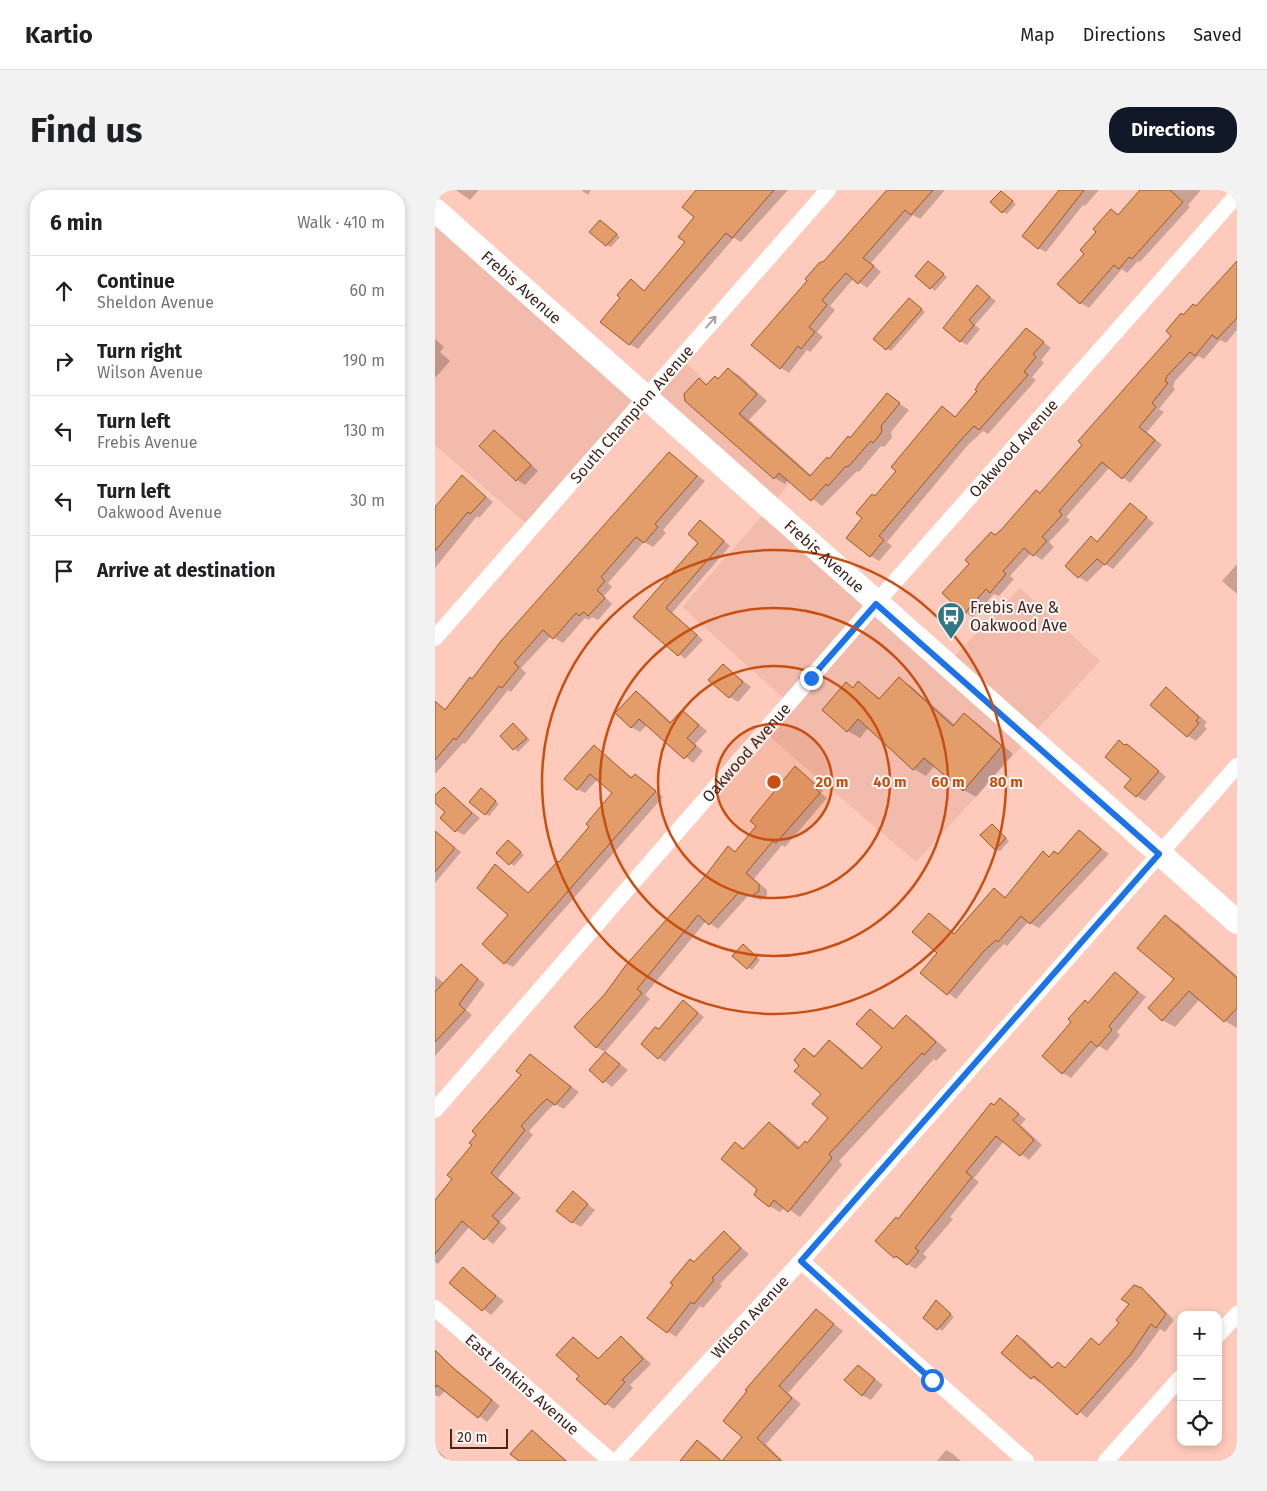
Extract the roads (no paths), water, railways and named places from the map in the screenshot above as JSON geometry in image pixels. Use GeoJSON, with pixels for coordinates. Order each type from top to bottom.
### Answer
{"type":"FeatureCollection","features":[{"type":"Feature","properties":{"kind":"main road","name":"Frebis Avenue"},"geometry":{"type":"LineString","coordinates":[[435,210],[876,604],[1237,922]]}},
{"type":"Feature","properties":{"kind":"street","name":"South Champion Avenue"},"geometry":{"type":"LineString","coordinates":[[435,638],[828,190]]}},
{"type":"Feature","properties":{"kind":"street","name":"Oakwood Avenue"},"geometry":{"type":"LineString","coordinates":[[435,1110],[876,604],[1237,195]]}},
{"type":"Feature","properties":{"kind":"street","name":"Wilson Avenue"},"geometry":{"type":"LineString","coordinates":[[617,1461],[801,1261],[1237,766]]}},
{"type":"Feature","properties":{"kind":"street"},"geometry":{"type":"LineString","coordinates":[[801,1261],[1026,1461]]}},
{"type":"Feature","properties":{"kind":"street","name":"East Jenkins Avenue"},"geometry":{"type":"LineString","coordinates":[[435,1308],[611,1461]]}},
{"type":"Feature","properties":{"kind":"street"},"geometry":{"type":"LineString","coordinates":[[1222,1331],[1237,1314]]}},
{"type":"Feature","properties":{"kind":"street"},"geometry":{"type":"LineString","coordinates":[[1106,1461],[1177,1381]]}},
{"type":"Feature","properties":{"kind":"place","name":"Frebis Ave & Oakwood Ave"},"geometry":{"type":"Point","coordinates":[951,640]}}]}
